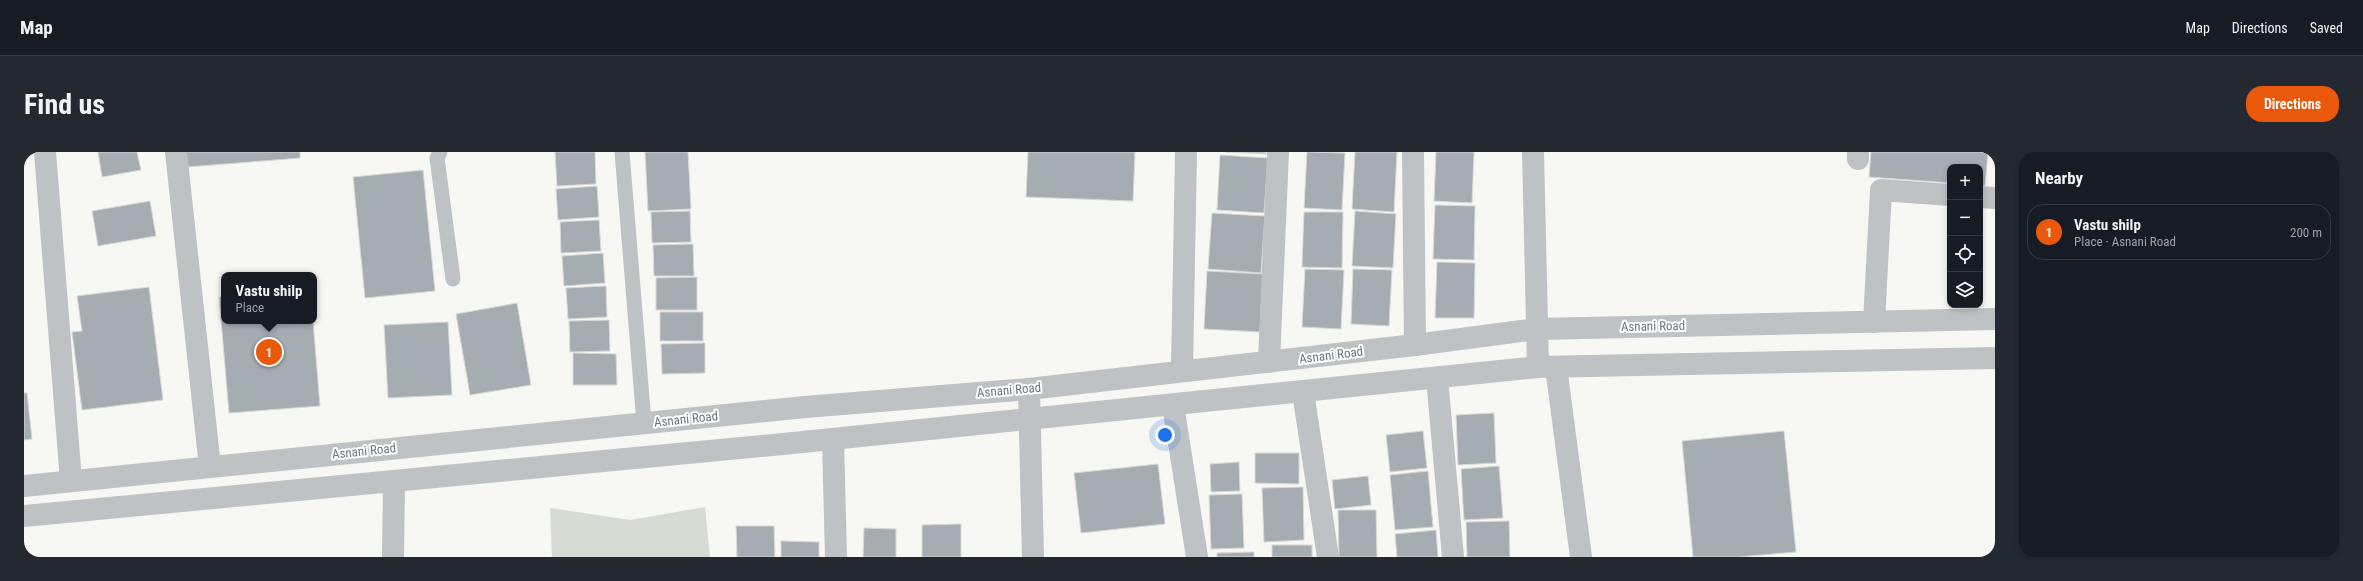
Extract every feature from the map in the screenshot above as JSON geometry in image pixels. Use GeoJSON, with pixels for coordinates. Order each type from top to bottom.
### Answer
{"type":"FeatureCollection","features":[{"type":"Feature","properties":{"kind":"street"},"geometry":{"type":"LineString","coordinates":[[45,152],[71,481]]}},
{"type":"Feature","properties":{"kind":"street"},"geometry":{"type":"LineString","coordinates":[[176,152],[210,467]]}},
{"type":"Feature","properties":{"kind":"street"},"geometry":{"type":"LineString","coordinates":[[1182,370],[1186,152]]}},
{"type":"Feature","properties":{"kind":"street"},"geometry":{"type":"LineString","coordinates":[[1269,362],[1278,152]]}},
{"type":"Feature","properties":{"kind":"street"},"geometry":{"type":"LineString","coordinates":[[1413,152],[1415,345]]}},
{"type":"Feature","properties":{"kind":"street"},"geometry":{"type":"LineString","coordinates":[[1533,152],[1537,329],[1547,367],[1581,557]]}},
{"type":"Feature","properties":{"kind":"street"},"geometry":{"type":"LineString","coordinates":[[1874,322],[1881,190],[1947,195]]}},
{"type":"Feature","properties":{"kind":"street"},"geometry":{"type":"LineString","coordinates":[[1983,197],[1995,198]]}},
{"type":"Feature","properties":{"kind":"street","name":"Asnani Road"},"geometry":{"type":"LineString","coordinates":[[24,486],[805,407],[1029,389],[1182,370],[1269,362],[1415,345],[1537,329],[1995,319]]}},
{"type":"Feature","properties":{"kind":"street"},"geometry":{"type":"LineString","coordinates":[[24,516],[565,466],[620,458],[833,440],[1547,367],[1995,358]]}},
{"type":"Feature","properties":{"kind":"street"},"geometry":{"type":"LineString","coordinates":[[1436,378],[1453,557]]}},
{"type":"Feature","properties":{"kind":"street"},"geometry":{"type":"LineString","coordinates":[[1029,389],[1033,557]]}},
{"type":"Feature","properties":{"kind":"street"},"geometry":{"type":"LineString","coordinates":[[1303,392],[1328,557]]}},
{"type":"Feature","properties":{"kind":"street"},"geometry":{"type":"LineString","coordinates":[[1173,405],[1197,557]]}},
{"type":"Feature","properties":{"kind":"street"},"geometry":{"type":"LineString","coordinates":[[833,440],[836,557]]}},
{"type":"Feature","properties":{"kind":"street"},"geometry":{"type":"LineString","coordinates":[[393,557],[394,482]]}},
{"type":"Feature","properties":{"kind":"lane"},"geometry":{"type":"LineString","coordinates":[[440,152],[437,158],[453,279]]}},
{"type":"Feature","properties":{"kind":"lane"},"geometry":{"type":"LineString","coordinates":[[622,152],[644,423]]}},
{"type":"Feature","properties":{"kind":"shaded area"},"geometry":{"type":"Polygon","coordinates":[[[705,507],[710,557],[552,557],[550,508],[630,520],[705,507]]]}},
{"type":"Feature","properties":{"kind":"building"},"geometry":{"type":"Polygon","coordinates":[[[98,152],[137,152],[141,170],[102,177],[98,152]]]}},
{"type":"Feature","properties":{"kind":"building"},"geometry":{"type":"Polygon","coordinates":[[[186,152],[300,152],[300,158],[188,167],[186,152]]]}},
{"type":"Feature","properties":{"kind":"building"},"geometry":{"type":"Polygon","coordinates":[[[555,152],[595,152],[596,184],[557,186],[555,152]]]}},
{"type":"Feature","properties":{"kind":"building"},"geometry":{"type":"Polygon","coordinates":[[[645,152],[688,152],[691,209],[648,211],[645,152]]]}},
{"type":"Feature","properties":{"kind":"building"},"geometry":{"type":"Polygon","coordinates":[[[1028,152],[1135,152],[1133,201],[1026,197],[1028,152]]]}},
{"type":"Feature","properties":{"kind":"building"},"geometry":{"type":"Polygon","coordinates":[[[1225,152],[1266,152],[1266,154],[1225,152]]]}},
{"type":"Feature","properties":{"kind":"building"},"geometry":{"type":"Polygon","coordinates":[[[1307,152],[1345,153],[1342,210],[1304,208],[1307,152]]]}},
{"type":"Feature","properties":{"kind":"building"},"geometry":{"type":"Polygon","coordinates":[[[1355,152],[1397,152],[1394,212],[1352,209],[1355,152]]]}},
{"type":"Feature","properties":{"kind":"building"},"geometry":{"type":"Polygon","coordinates":[[[1436,152],[1474,152],[1472,203],[1434,201],[1436,152]]]}},
{"type":"Feature","properties":{"kind":"building"},"geometry":{"type":"Polygon","coordinates":[[[1871,152],[1988,152],[1985,186],[1983,186],[1983,164],[1947,164],[1947,183],[1869,177],[1871,152]]]}},
{"type":"Feature","properties":{"kind":"building"},"geometry":{"type":"Polygon","coordinates":[[[1220,155],[1268,158],[1264,213],[1217,210],[1220,155]]]}},
{"type":"Feature","properties":{"kind":"building"},"geometry":{"type":"Polygon","coordinates":[[[423,170],[435,291],[365,298],[353,177],[423,170]]]}},
{"type":"Feature","properties":{"kind":"building"},"geometry":{"type":"Polygon","coordinates":[[[597,186],[599,217],[558,220],[556,189],[597,186]]]}},
{"type":"Feature","properties":{"kind":"building"},"geometry":{"type":"Polygon","coordinates":[[[150,201],[156,236],[98,246],[92,211],[150,201]]]}},
{"type":"Feature","properties":{"kind":"building"},"geometry":{"type":"Polygon","coordinates":[[[1435,205],[1475,206],[1474,260],[1433,259],[1435,205]]]}},
{"type":"Feature","properties":{"kind":"building"},"geometry":{"type":"Polygon","coordinates":[[[690,211],[691,242],[652,243],[651,212],[690,211]]]}},
{"type":"Feature","properties":{"kind":"building"},"geometry":{"type":"Polygon","coordinates":[[[1355,211],[1396,214],[1393,268],[1352,266],[1355,211]]]}},
{"type":"Feature","properties":{"kind":"building"},"geometry":{"type":"Polygon","coordinates":[[[1304,212],[1343,212],[1342,268],[1302,267],[1304,212]]]}},
{"type":"Feature","properties":{"kind":"building"},"geometry":{"type":"Polygon","coordinates":[[[1212,213],[1265,216],[1261,273],[1208,269],[1212,213]]]}},
{"type":"Feature","properties":{"kind":"building"},"geometry":{"type":"Polygon","coordinates":[[[599,220],[601,251],[561,253],[560,222],[599,220]]]}},
{"type":"Feature","properties":{"kind":"building"},"geometry":{"type":"Polygon","coordinates":[[[693,244],[694,276],[654,276],[653,245],[693,244]]]}},
{"type":"Feature","properties":{"kind":"building"},"geometry":{"type":"Polygon","coordinates":[[[603,253],[605,283],[564,286],[562,256],[603,253]]]}},
{"type":"Feature","properties":{"kind":"building"},"geometry":{"type":"Polygon","coordinates":[[[1437,262],[1475,263],[1474,318],[1435,318],[1437,262]]]}},
{"type":"Feature","properties":{"kind":"building"},"geometry":{"type":"Polygon","coordinates":[[[1305,269],[1344,270],[1341,329],[1302,327],[1305,269]]]}},
{"type":"Feature","properties":{"kind":"building"},"geometry":{"type":"Polygon","coordinates":[[[1353,269],[1392,270],[1389,326],[1351,324],[1353,269]]]}},
{"type":"Feature","properties":{"kind":"building"},"geometry":{"type":"Polygon","coordinates":[[[1207,271],[1263,274],[1260,332],[1204,329],[1207,271]]]}},
{"type":"Feature","properties":{"kind":"building"},"geometry":{"type":"Polygon","coordinates":[[[697,277],[697,310],[656,310],[656,278],[697,277]]]}},
{"type":"Feature","properties":{"kind":"building"},"geometry":{"type":"Polygon","coordinates":[[[606,286],[607,317],[568,319],[566,288],[606,286]]]}},
{"type":"Feature","properties":{"kind":"building"},"geometry":{"type":"Polygon","coordinates":[[[149,287],[163,400],[82,410],[72,332],[82,331],[77,296],[149,287]]]}},
{"type":"Feature","properties":{"kind":"building"},"geometry":{"type":"Polygon","coordinates":[[[219,297],[221,297],[221,320],[219,297]]]}},
{"type":"Feature","properties":{"kind":"building"},"geometry":{"type":"Polygon","coordinates":[[[517,303],[531,385],[470,395],[456,314],[517,303]]]}},
{"type":"Feature","properties":{"kind":"building"},"geometry":{"type":"Polygon","coordinates":[[[660,312],[703,312],[703,341],[660,341],[660,312]]]}},
{"type":"Feature","properties":{"kind":"building"},"geometry":{"type":"Polygon","coordinates":[[[609,320],[610,351],[570,352],[569,321],[609,320]]]}},
{"type":"Feature","properties":{"kind":"building"},"geometry":{"type":"Polygon","coordinates":[[[448,322],[452,395],[388,398],[384,325],[448,322]]]}},
{"type":"Feature","properties":{"kind":"building"},"geometry":{"type":"Polygon","coordinates":[[[221,324],[313,324],[320,406],[229,413],[221,324]]]}},
{"type":"Feature","properties":{"kind":"building"},"geometry":{"type":"Polygon","coordinates":[[[705,343],[705,373],[662,374],[661,344],[705,343]]]}},
{"type":"Feature","properties":{"kind":"building"},"geometry":{"type":"Polygon","coordinates":[[[573,353],[616,354],[617,385],[573,385],[573,353]]]}},
{"type":"Feature","properties":{"kind":"building"},"geometry":{"type":"Polygon","coordinates":[[[24,393],[27,393],[32,439],[24,440],[24,393]]]}},
{"type":"Feature","properties":{"kind":"building"},"geometry":{"type":"Polygon","coordinates":[[[1494,413],[1496,463],[1458,465],[1456,415],[1494,413]]]}},
{"type":"Feature","properties":{"kind":"building"},"geometry":{"type":"Polygon","coordinates":[[[1423,431],[1427,468],[1390,472],[1386,435],[1423,431]]]}},
{"type":"Feature","properties":{"kind":"building"},"geometry":{"type":"Polygon","coordinates":[[[1784,431],[1796,552],[1739,557],[1693,557],[1682,441],[1784,431]]]}},
{"type":"Feature","properties":{"kind":"building"},"geometry":{"type":"Polygon","coordinates":[[[1255,453],[1299,453],[1299,484],[1255,483],[1255,453]]]}},
{"type":"Feature","properties":{"kind":"building"},"geometry":{"type":"Polygon","coordinates":[[[1239,462],[1240,491],[1211,492],[1210,464],[1239,462]]]}},
{"type":"Feature","properties":{"kind":"building"},"geometry":{"type":"Polygon","coordinates":[[[1158,464],[1165,524],[1081,533],[1074,473],[1158,464]]]}},
{"type":"Feature","properties":{"kind":"building"},"geometry":{"type":"Polygon","coordinates":[[[1499,466],[1503,518],[1464,520],[1461,469],[1499,466]]]}},
{"type":"Feature","properties":{"kind":"building"},"geometry":{"type":"Polygon","coordinates":[[[1428,471],[1433,527],[1395,530],[1390,475],[1428,471]]]}},
{"type":"Feature","properties":{"kind":"building"},"geometry":{"type":"Polygon","coordinates":[[[1368,476],[1371,505],[1335,509],[1332,480],[1368,476]]]}},
{"type":"Feature","properties":{"kind":"building"},"geometry":{"type":"Polygon","coordinates":[[[1303,487],[1304,540],[1264,542],[1262,488],[1303,487]]]}},
{"type":"Feature","properties":{"kind":"building"},"geometry":{"type":"Polygon","coordinates":[[[1242,494],[1244,548],[1211,549],[1209,495],[1242,494]]]}},
{"type":"Feature","properties":{"kind":"building"},"geometry":{"type":"Polygon","coordinates":[[[1338,510],[1376,510],[1377,557],[1339,557],[1338,510]]]}},
{"type":"Feature","properties":{"kind":"building"},"geometry":{"type":"Polygon","coordinates":[[[1509,521],[1510,557],[1467,557],[1466,522],[1509,521]]]}},
{"type":"Feature","properties":{"kind":"building"},"geometry":{"type":"Polygon","coordinates":[[[961,524],[961,557],[922,557],[922,525],[961,524]]]}},
{"type":"Feature","properties":{"kind":"building"},"geometry":{"type":"Polygon","coordinates":[[[736,526],[774,526],[775,557],[737,557],[736,526]]]}},
{"type":"Feature","properties":{"kind":"building"},"geometry":{"type":"Polygon","coordinates":[[[864,528],[896,529],[896,557],[863,557],[864,528]]]}},
{"type":"Feature","properties":{"kind":"building"},"geometry":{"type":"Polygon","coordinates":[[[1436,530],[1438,557],[1397,557],[1395,534],[1436,530]]]}},
{"type":"Feature","properties":{"kind":"building"},"geometry":{"type":"Polygon","coordinates":[[[781,541],[819,542],[819,557],[781,557],[781,541]]]}},
{"type":"Feature","properties":{"kind":"building"},"geometry":{"type":"Polygon","coordinates":[[[1272,545],[1312,545],[1312,557],[1272,557],[1272,545]]]}},
{"type":"Feature","properties":{"kind":"building"},"geometry":{"type":"Polygon","coordinates":[[[1254,552],[1254,557],[1217,557],[1217,553],[1254,552]]]}},
{"type":"Feature","properties":{"kind":"place","name":"Vastu shilp"},"geometry":{"type":"Point","coordinates":[269,352]}}]}
